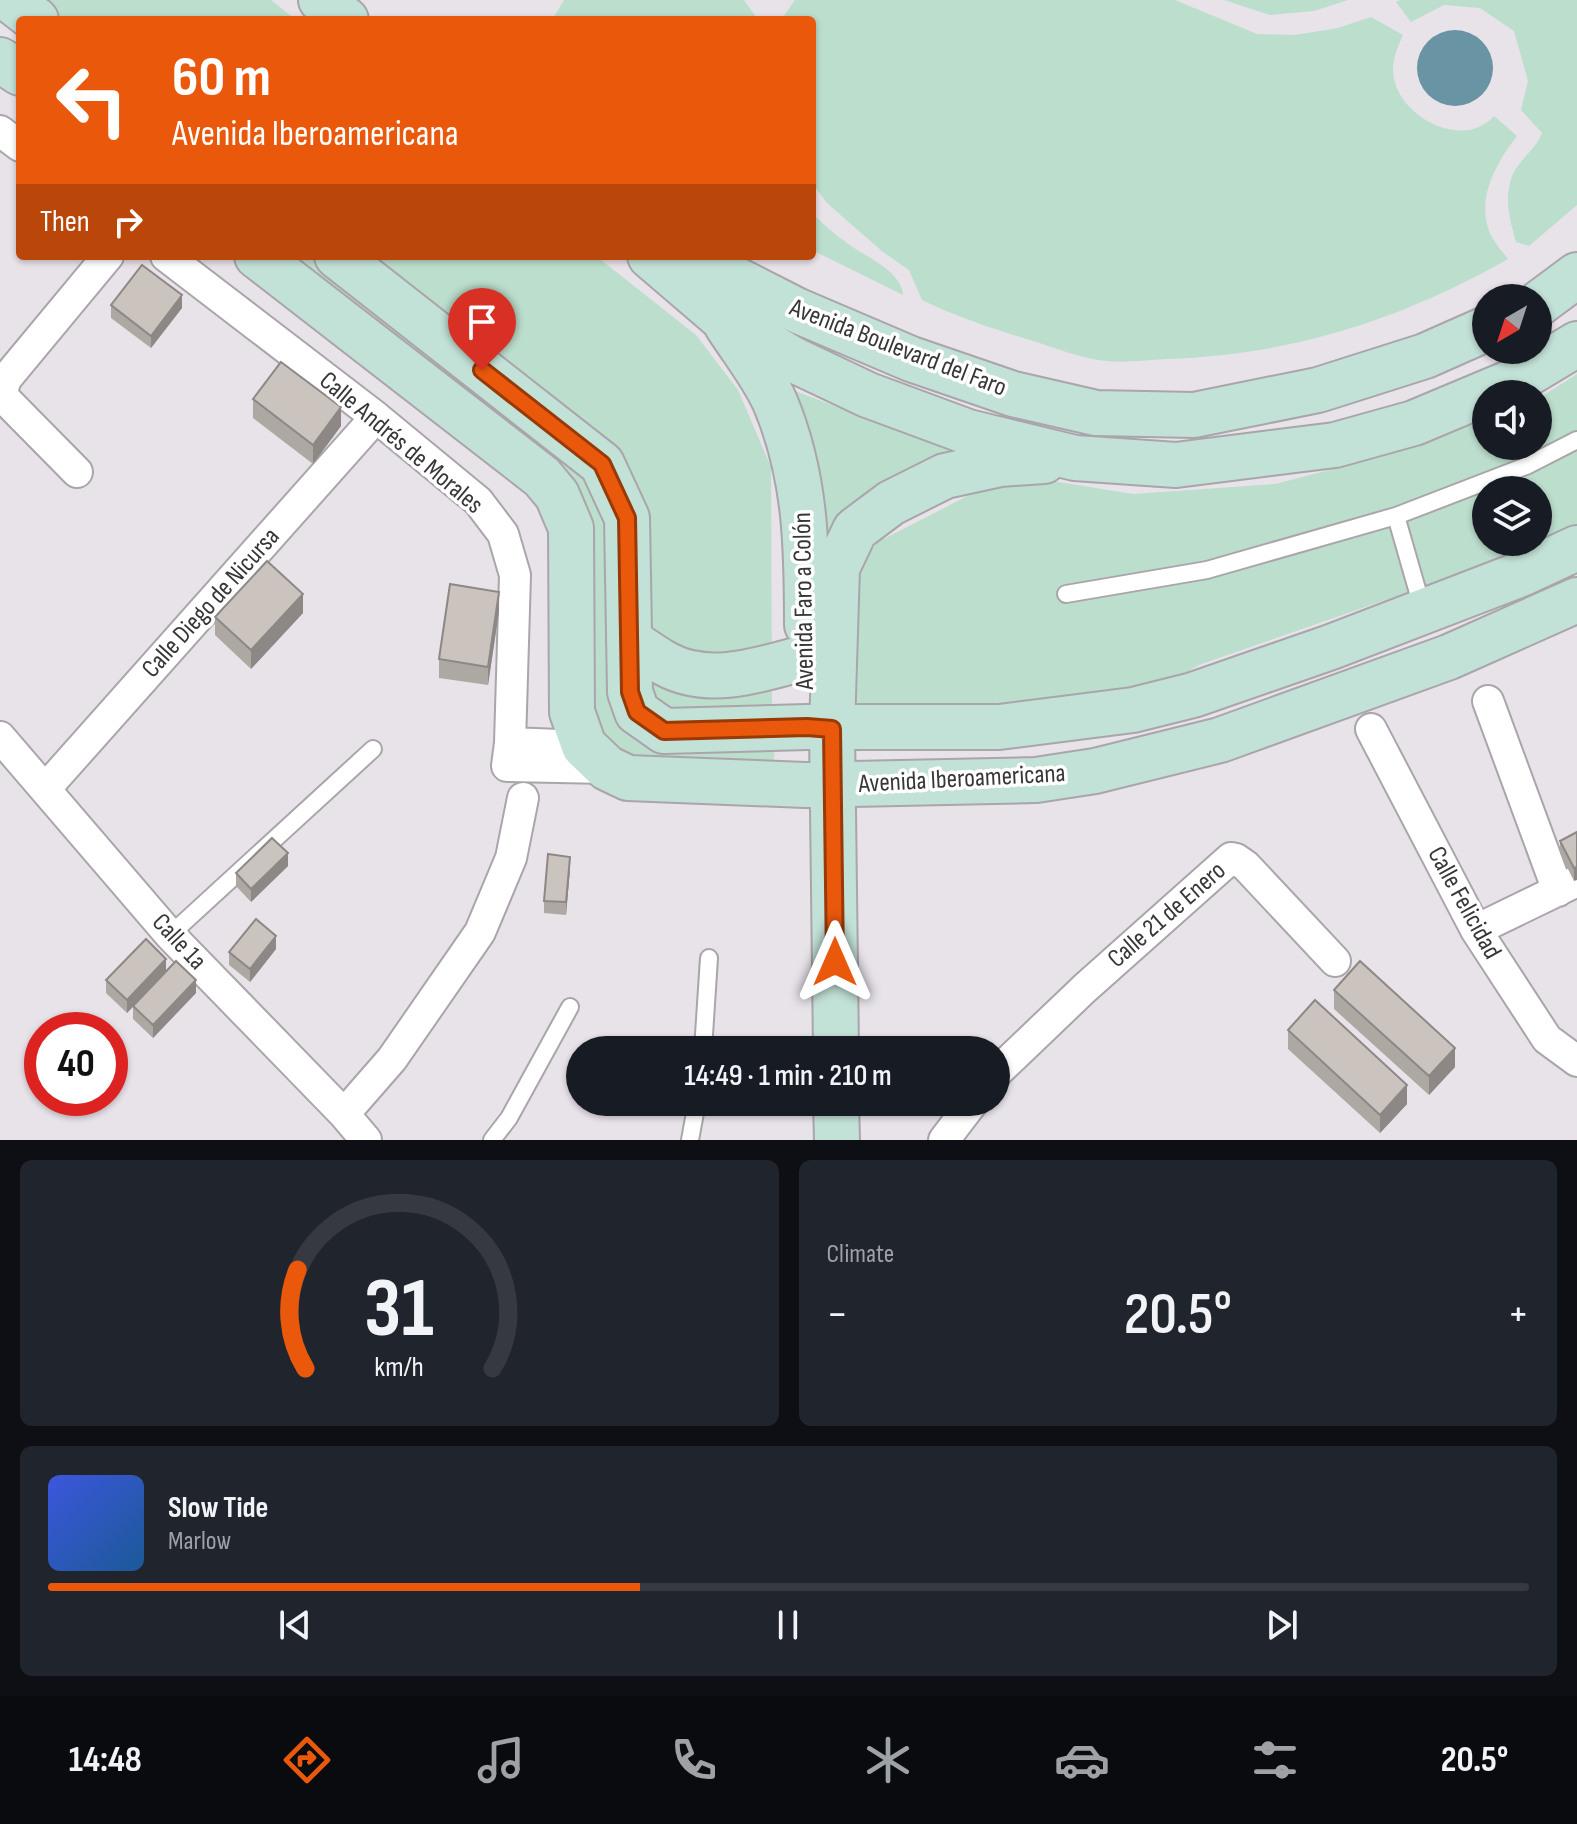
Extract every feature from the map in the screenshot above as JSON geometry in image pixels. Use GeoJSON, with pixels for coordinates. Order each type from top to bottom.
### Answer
{"type":"FeatureCollection","features":[{"type":"Feature","properties":{"kind":"street"},"geometry":{"type":"LineString","coordinates":[[10,0],[31,16]]}},
{"type":"Feature","properties":{"kind":"street"},"geometry":{"type":"LineString","coordinates":[[321,0],[341,16]]}},
{"type":"Feature","properties":{"kind":"street"},"geometry":{"type":"LineString","coordinates":[[77,472],[6,400],[2,391],[6,379],[105,260]]}},
{"type":"Feature","properties":{"kind":"street","name":"Calle Andrés de Morales"},"geometry":{"type":"LineString","coordinates":[[171,260],[376,417],[478,501],[503,534],[515,575],[509,755],[595,757]]}},
{"type":"Feature","properties":{"kind":"street"},"geometry":{"type":"LineString","coordinates":[[262,260],[542,477],[557,495],[571,528],[572,712],[595,757]]}},
{"type":"Feature","properties":{"kind":"street","name":"Avenida Iberoamericana"},"geometry":{"type":"LineString","coordinates":[[342,260],[602,464],[627,518],[630,692],[637,712],[664,731],[999,727],[1133,710],[1193,695],[1331,647],[1521,574],[1577,548]]}},
{"type":"Feature","properties":{"kind":"street","name":"Avenida Boulevard del Faro"},"geometry":{"type":"LineString","coordinates":[[655,260],[720,316],[792,359],[868,395],[968,432],[1075,458],[1176,465],[1335,445],[1414,423],[1519,379],[1577,344]]}},
{"type":"Feature","properties":{"kind":"street","name":"Avenida Boulevard del Faro"},"geometry":{"type":"LineString","coordinates":[[698,260],[796,310],[911,359],[1013,394],[1096,413],[1194,415],[1318,390],[1425,356],[1472,335]]}},
{"type":"Feature","properties":{"kind":"street"},"geometry":{"type":"LineString","coordinates":[[1552,294],[1577,275]]}},
{"type":"Feature","properties":{"kind":"street","name":"Avenida Faro a Colón"},"geometry":{"type":"LineString","coordinates":[[720,316],[774,400],[796,463],[807,535],[807,657],[820,728]]}},
{"type":"Feature","properties":{"kind":"street","name":"Calle Diego de Nicursa"},"geometry":{"type":"LineString","coordinates":[[46,788],[376,417]]}},
{"type":"Feature","properties":{"kind":"street","name":"Avenida Faro a Colón"},"geometry":{"type":"LineString","coordinates":[[807,1036],[820,728],[837,568],[855,530],[891,503],[945,476],[1000,464],[1075,458]]}},
{"type":"Feature","properties":{"kind":"street","name":"Avenida Iberoamericana"},"geometry":{"type":"LineString","coordinates":[[595,757],[628,778],[657,781],[819,785],[1036,780],[1095,771],[1220,740],[1449,657],[1577,600]]}},
{"type":"Feature","properties":{"kind":"street"},"geometry":{"type":"LineString","coordinates":[[629,640],[667,665],[688,673],[712,676],[750,671],[807,657]]}},
{"type":"Feature","properties":{"kind":"street"},"geometry":{"type":"LineString","coordinates":[[1476,930],[1567,886],[1488,701]]}},
{"type":"Feature","properties":{"kind":"street","name":"Calle Felicidad"},"geometry":{"type":"LineString","coordinates":[[1371,729],[1476,930],[1547,1039],[1577,1061]]}},
{"type":"Feature","properties":{"kind":"street","name":"Calle 1a"},"geometry":{"type":"LineString","coordinates":[[0,737],[170,935],[366,1140]]}},
{"type":"Feature","properties":{"kind":"street","name":"Avenida Faro a Colón"},"geometry":{"type":"LineString","coordinates":[[819,785],[835,1036]]}},
{"type":"Feature","properties":{"kind":"street"},"geometry":{"type":"LineString","coordinates":[[344,1114],[392,1059],[480,932],[511,858],[523,798]]}},
{"type":"Feature","properties":{"kind":"street","name":"Calle 21 de Enero"},"geometry":{"type":"LineString","coordinates":[[1010,1060],[1231,858],[1246,866],[1335,961]]}},
{"type":"Feature","properties":{"kind":"street"},"geometry":{"type":"LineString","coordinates":[[806,1116],[806,1140]]}},
{"type":"Feature","properties":{"kind":"street"},"geometry":{"type":"LineString","coordinates":[[836,1116],[837,1140]]}},
{"type":"Feature","properties":{"kind":"street"},"geometry":{"type":"LineString","coordinates":[[944,1140],[962,1116]]}},
{"type":"Feature","properties":{"kind":"lane"},"geometry":{"type":"LineString","coordinates":[[1066,594],[1207,570],[1396,516],[1526,466],[1577,440]]}},
{"type":"Feature","properties":{"kind":"lane"},"geometry":{"type":"LineString","coordinates":[[1396,516],[1423,611]]}},
{"type":"Feature","properties":{"kind":"lane"},"geometry":{"type":"LineString","coordinates":[[170,935],[373,749]]}},
{"type":"Feature","properties":{"kind":"lane"},"geometry":{"type":"LineString","coordinates":[[704,1036],[709,958]]}},
{"type":"Feature","properties":{"kind":"lane"},"geometry":{"type":"LineString","coordinates":[[492,1140],[509,1118],[570,1007]]}},
{"type":"Feature","properties":{"kind":"lane"},"geometry":{"type":"LineString","coordinates":[[690,1140],[694,1116]]}},
{"type":"Feature","properties":{"kind":"green space"},"geometry":{"type":"Polygon","coordinates":[[[31,0],[271,0],[291,16],[51,16],[31,0]]]}},
{"type":"Feature","properties":{"kind":"green space"},"geometry":{"type":"Polygon","coordinates":[[[564,0],[744,0],[755,16],[554,16],[564,0]]]}},
{"type":"Feature","properties":{"kind":"green space"},"geometry":{"type":"Polygon","coordinates":[[[795,0],[1175,0],[1257,34],[1295,35],[1338,28],[1371,17],[1403,35],[1393,71],[1396,87],[1417,114],[1432,124],[1465,130],[1481,126],[1494,116],[1517,136],[1501,159],[1486,197],[1487,224],[1492,237],[1508,259],[1427,300],[1344,330],[1301,342],[1213,356],[1129,362],[1098,360],[978,323],[922,300],[909,270],[883,252],[827,203],[816,188],[816,16],[784,16],[795,0]]]}},
{"type":"Feature","properties":{"kind":"green space"},"geometry":{"type":"Polygon","coordinates":[[[1224,0],[1348,0],[1314,11],[1270,15],[1224,0]]]}},
{"type":"Feature","properties":{"kind":"green space"},"geometry":{"type":"Polygon","coordinates":[[[1577,0],[1577,205],[1529,246],[1516,242],[1508,208],[1508,191],[1513,174],[1542,133],[1521,110],[1528,81],[1514,31],[1480,8],[1444,5],[1411,22],[1396,2],[1577,0]]]}},
{"type":"Feature","properties":{"kind":"green space"},"geometry":{"type":"Polygon","coordinates":[[[816,217],[842,240],[889,271],[901,286],[903,295],[816,252],[816,217]]]}},
{"type":"Feature","properties":{"kind":"green space"},"geometry":{"type":"Polygon","coordinates":[[[271,260],[332,260],[601,476],[631,719],[776,739],[772,777],[633,773],[589,742],[576,524],[271,260]]]}},
{"type":"Feature","properties":{"kind":"green space"},"geometry":{"type":"Polygon","coordinates":[[[360,260],[601,260],[696,335],[738,390],[771,467],[772,706],[671,716],[644,694],[637,511],[360,260]]]}},
{"type":"Feature","properties":{"kind":"green space"},"geometry":{"type":"Polygon","coordinates":[[[1577,374],[1577,533],[1552,542],[1552,476],[1472,476],[1472,556],[1511,556],[1199,665],[1147,694],[990,716],[857,711],[859,565],[878,542],[983,488],[1040,479],[1133,494],[1275,484],[1380,457],[1472,423],[1472,460],[1552,460],[1552,390],[1577,374]]]}},
{"type":"Feature","properties":{"kind":"green space"},"geometry":{"type":"Polygon","coordinates":[[[779,385],[962,454],[819,595],[779,385]]]}},
{"type":"Feature","properties":{"kind":"water"},"geometry":{"type":"Polygon","coordinates":[[[1463,30],[1476,36],[1487,47],[1493,68],[1491,83],[1476,100],[1463,106],[1447,106],[1434,100],[1419,83],[1417,60],[1423,47],[1440,32],[1463,30]]]}},
{"type":"Feature","properties":{"kind":"building"},"geometry":{"type":"Polygon","coordinates":[[[142,265],[182,295],[151,336],[111,305],[142,265]]]}},
{"type":"Feature","properties":{"kind":"building"},"geometry":{"type":"Polygon","coordinates":[[[281,362],[341,407],[313,445],[253,399],[281,362]]]}},
{"type":"Feature","properties":{"kind":"building"},"geometry":{"type":"Polygon","coordinates":[[[267,561],[303,594],[251,650],[215,617],[267,561]]]}},
{"type":"Feature","properties":{"kind":"building"},"geometry":{"type":"Polygon","coordinates":[[[450,584],[499,592],[488,667],[439,659],[450,584]]]}},
{"type":"Feature","properties":{"kind":"building"},"geometry":{"type":"Polygon","coordinates":[[[1577,832],[1577,867],[1574,868],[1560,841],[1577,832]]]}},
{"type":"Feature","properties":{"kind":"building"},"geometry":{"type":"Polygon","coordinates":[[[272,838],[288,853],[251,889],[236,873],[272,838]]]}},
{"type":"Feature","properties":{"kind":"building"},"geometry":{"type":"Polygon","coordinates":[[[548,854],[570,857],[566,902],[544,901],[548,854]]]}},
{"type":"Feature","properties":{"kind":"building"},"geometry":{"type":"Polygon","coordinates":[[[256,919],[276,936],[250,969],[229,952],[256,919]]]}},
{"type":"Feature","properties":{"kind":"building"},"geometry":{"type":"Polygon","coordinates":[[[146,939],[166,959],[127,1000],[106,980],[146,939]]]}},
{"type":"Feature","properties":{"kind":"building"},"geometry":{"type":"Polygon","coordinates":[[[176,961],[196,980],[153,1025],[133,1006],[176,961]]]}},
{"type":"Feature","properties":{"kind":"building"},"geometry":{"type":"Polygon","coordinates":[[[1360,961],[1455,1048],[1429,1076],[1334,990],[1360,961]]]}},
{"type":"Feature","properties":{"kind":"building"},"geometry":{"type":"Polygon","coordinates":[[[1315,1000],[1407,1085],[1380,1115],[1288,1030],[1315,1000]]]}},
{"type":"Feature","properties":{"kind":"route"},"geometry":{"type":"LineString","coordinates":[[482,370],[602,464],[615,491],[627,518],[630,692],[637,712],[664,731],[832,729],[835,962]]}}]}
